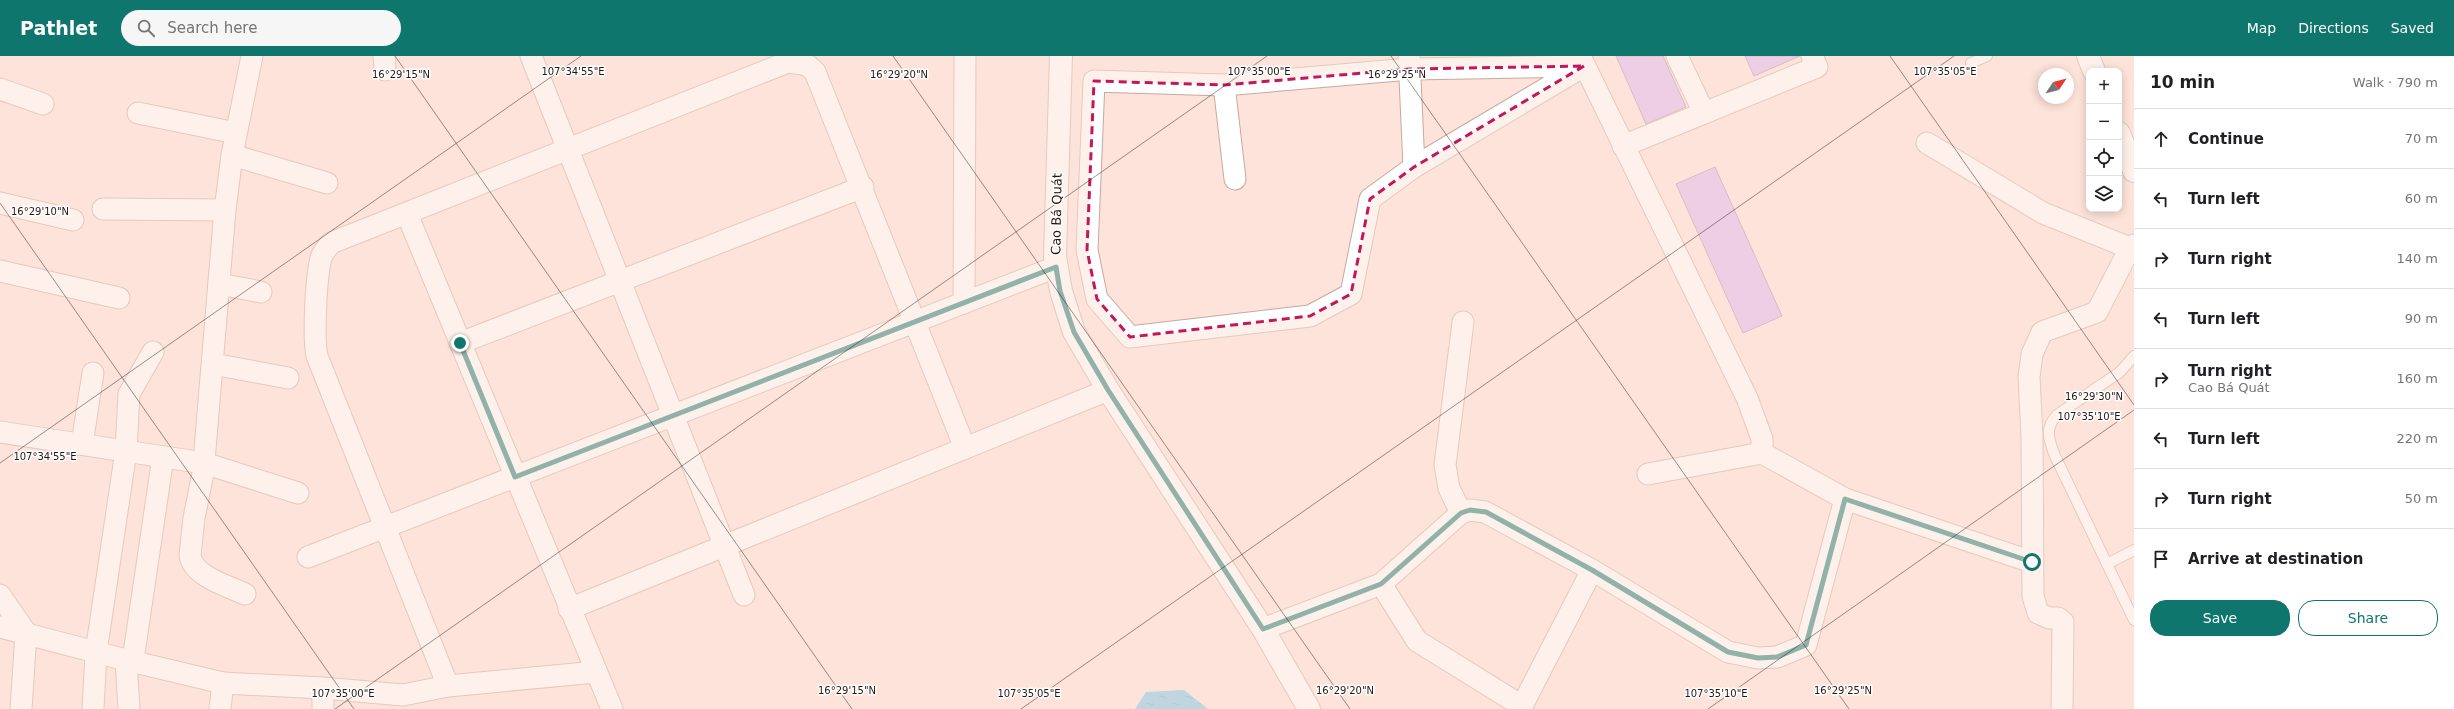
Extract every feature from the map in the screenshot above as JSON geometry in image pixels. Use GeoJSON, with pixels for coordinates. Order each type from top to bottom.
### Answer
{"type":"FeatureCollection","features":[{"type":"Feature","properties":{"kind":"street"},"geometry":{"type":"LineString","coordinates":[[245,594],[202,573],[191,560],[191,541],[204,463],[225,210],[232,155],[252,56]]}},
{"type":"Feature","properties":{"kind":"street"},"geometry":{"type":"LineString","coordinates":[[531,56],[744,595]]}},
{"type":"Feature","properties":{"kind":"street"},"geometry":{"type":"LineString","coordinates":[[964,303],[965,56]]}},
{"type":"Feature","properties":{"kind":"street","name":"Cao Bá Quát"},"geometry":{"type":"LineString","coordinates":[[1061,56],[1054,256],[1060,291],[1074,332],[1108,390],[1263,629],[1309,709]]}},
{"type":"Feature","properties":{"kind":"street"},"geometry":{"type":"LineString","coordinates":[[1677,56],[1704,113]]}},
{"type":"Feature","properties":{"kind":"street"},"geometry":{"type":"LineString","coordinates":[[1623,146],[1817,67],[1812,56]]}},
{"type":"Feature","properties":{"kind":"street"},"geometry":{"type":"LineString","coordinates":[[2088,56],[2093,68]]}},
{"type":"Feature","properties":{"kind":"street"},"geometry":{"type":"LineString","coordinates":[[1582,61],[1414,167],[1370,199],[1350,294],[1310,316],[1130,337],[1097,299],[1087,250],[1094,81],[1224,85],[1410,63],[1582,61]]}},
{"type":"Feature","properties":{"kind":"street"},"geometry":{"type":"LineString","coordinates":[[1582,61],[1747,398],[1762,439],[1762,453]]}},
{"type":"Feature","properties":{"kind":"street"},"geometry":{"type":"LineString","coordinates":[[448,686],[317,356],[315,337],[320,266],[325,249],[331,243],[568,151],[788,62],[796,62],[807,65],[815,72],[863,187],[965,448]]}},
{"type":"Feature","properties":{"kind":"street"},"geometry":{"type":"LineString","coordinates":[[1410,63],[1414,167]]}},
{"type":"Feature","properties":{"kind":"street"},"geometry":{"type":"LineString","coordinates":[[1224,85],[1235,179]]}},
{"type":"Feature","properties":{"kind":"street"},"geometry":{"type":"LineString","coordinates":[[0,89],[43,104]]}},
{"type":"Feature","properties":{"kind":"street"},"geometry":{"type":"LineString","coordinates":[[138,113],[236,133]]}},
{"type":"Feature","properties":{"kind":"street"},"geometry":{"type":"LineString","coordinates":[[2122,140],[2134,171]]}},
{"type":"Feature","properties":{"kind":"street"},"geometry":{"type":"LineString","coordinates":[[1927,143],[2043,214],[2132,247],[2098,312],[2042,332],[2032,354],[2029,377],[2032,437],[2032,596],[2038,612],[2049,618],[2058,618],[2063,622],[2062,709]]}},
{"type":"Feature","properties":{"kind":"street"},"geometry":{"type":"LineString","coordinates":[[232,155],[327,182]]}},
{"type":"Feature","properties":{"kind":"street"},"geometry":{"type":"LineString","coordinates":[[460,343],[863,187]]}},
{"type":"Feature","properties":{"kind":"street"},"geometry":{"type":"LineString","coordinates":[[0,203],[73,220]]}},
{"type":"Feature","properties":{"kind":"street"},"geometry":{"type":"LineString","coordinates":[[103,209],[225,210]]}},
{"type":"Feature","properties":{"kind":"street"},"geometry":{"type":"LineString","coordinates":[[407,214],[612,709]]}},
{"type":"Feature","properties":{"kind":"street"},"geometry":{"type":"LineString","coordinates":[[308,557],[1056,267]]}},
{"type":"Feature","properties":{"kind":"street"},"geometry":{"type":"LineString","coordinates":[[0,271],[119,298]]}},
{"type":"Feature","properties":{"kind":"street"},"geometry":{"type":"LineString","coordinates":[[219,284],[261,292]]}},
{"type":"Feature","properties":{"kind":"street"},"geometry":{"type":"LineString","coordinates":[[1461,513],[1450,488],[1445,465],[1463,322]]}},
{"type":"Feature","properties":{"kind":"street"},"geometry":{"type":"LineString","coordinates":[[93,709],[96,652],[126,451],[129,394],[153,352]]}},
{"type":"Feature","properties":{"kind":"street"},"geometry":{"type":"LineString","coordinates":[[213,364],[288,378]]}},
{"type":"Feature","properties":{"kind":"street"},"geometry":{"type":"LineString","coordinates":[[82,444],[93,373]]}},
{"type":"Feature","properties":{"kind":"street"},"geometry":{"type":"LineString","coordinates":[[570,609],[1108,390]]}},
{"type":"Feature","properties":{"kind":"street"},"geometry":{"type":"LineString","coordinates":[[0,432],[204,463],[298,492]]}},
{"type":"Feature","properties":{"kind":"street"},"geometry":{"type":"LineString","coordinates":[[1648,474],[1762,453],[1845,499],[2032,562]]}},
{"type":"Feature","properties":{"kind":"street"},"geometry":{"type":"LineString","coordinates":[[129,709],[129,660],[164,457]]}},
{"type":"Feature","properties":{"kind":"street"},"geometry":{"type":"LineString","coordinates":[[1263,629],[1381,584],[1461,513],[1470,510],[1486,512],[1592,570],[1728,652],[1758,658],[1777,657],[1806,645],[1845,499]]}},
{"type":"Feature","properties":{"kind":"street"},"geometry":{"type":"LineString","coordinates":[[1381,584],[1417,641],[1522,706],[1592,570]]}},
{"type":"Feature","properties":{"kind":"street"},"geometry":{"type":"LineString","coordinates":[[0,594],[26,633],[21,709]]}},
{"type":"Feature","properties":{"kind":"street"},"geometry":{"type":"LineString","coordinates":[[0,626],[223,684],[322,688],[403,702],[448,686],[596,672]]}},
{"type":"Feature","properties":{"kind":"street"},"geometry":{"type":"LineString","coordinates":[[220,709],[223,684]]}},
{"type":"Feature","properties":{"kind":"street"},"geometry":{"type":"LineString","coordinates":[[322,688],[323,709]]}},
{"type":"Feature","properties":{"kind":"lane"},"geometry":{"type":"LineString","coordinates":[[1971,63],[1986,56]]}},
{"type":"Feature","properties":{"kind":"lane"},"geometry":{"type":"LineString","coordinates":[[2134,356],[2120,372],[2057,415],[2050,422],[2047,433],[2055,456],[2134,620]]}},
{"type":"Feature","properties":{"kind":"lane"},"geometry":{"type":"LineString","coordinates":[[2107,564],[2134,550]]}},
{"type":"Feature","properties":{"kind":"highlighted area"},"geometry":{"type":"Polygon","coordinates":[[[1584,66],[1414,167],[1370,199],[1351,294],[1310,316],[1130,337],[1097,299],[1087,250],[1094,81],[1224,85],[1410,69],[1584,66]]]}},
{"type":"Feature","properties":{"kind":"water"},"geometry":{"type":"Polygon","coordinates":[[[1184,690],[1208,709],[1135,709],[1146,692],[1184,690]]]}},
{"type":"Feature","properties":{"kind":"building"},"geometry":{"type":"Polygon","coordinates":[[[1616,56],[1663,56],[1686,107],[1646,124],[1616,56]]]}},
{"type":"Feature","properties":{"kind":"building"},"geometry":{"type":"Polygon","coordinates":[[[1745,56],[1800,56],[1754,76],[1745,56]]]}},
{"type":"Feature","properties":{"kind":"building"},"geometry":{"type":"Polygon","coordinates":[[[1715,167],[1782,316],[1743,333],[1676,184],[1715,167]]]}},
{"type":"Feature","properties":{"kind":"route"},"geometry":{"type":"LineString","coordinates":[[460,343],[515,477],[1056,267],[1060,291],[1074,332],[1108,390],[1263,629],[1381,584],[1461,513],[1470,510],[1486,512],[1592,570],[1666,617],[1728,652],[1758,658],[1777,657],[1803,648],[1806,645],[1811,631],[1845,499],[2032,562]]}}]}
